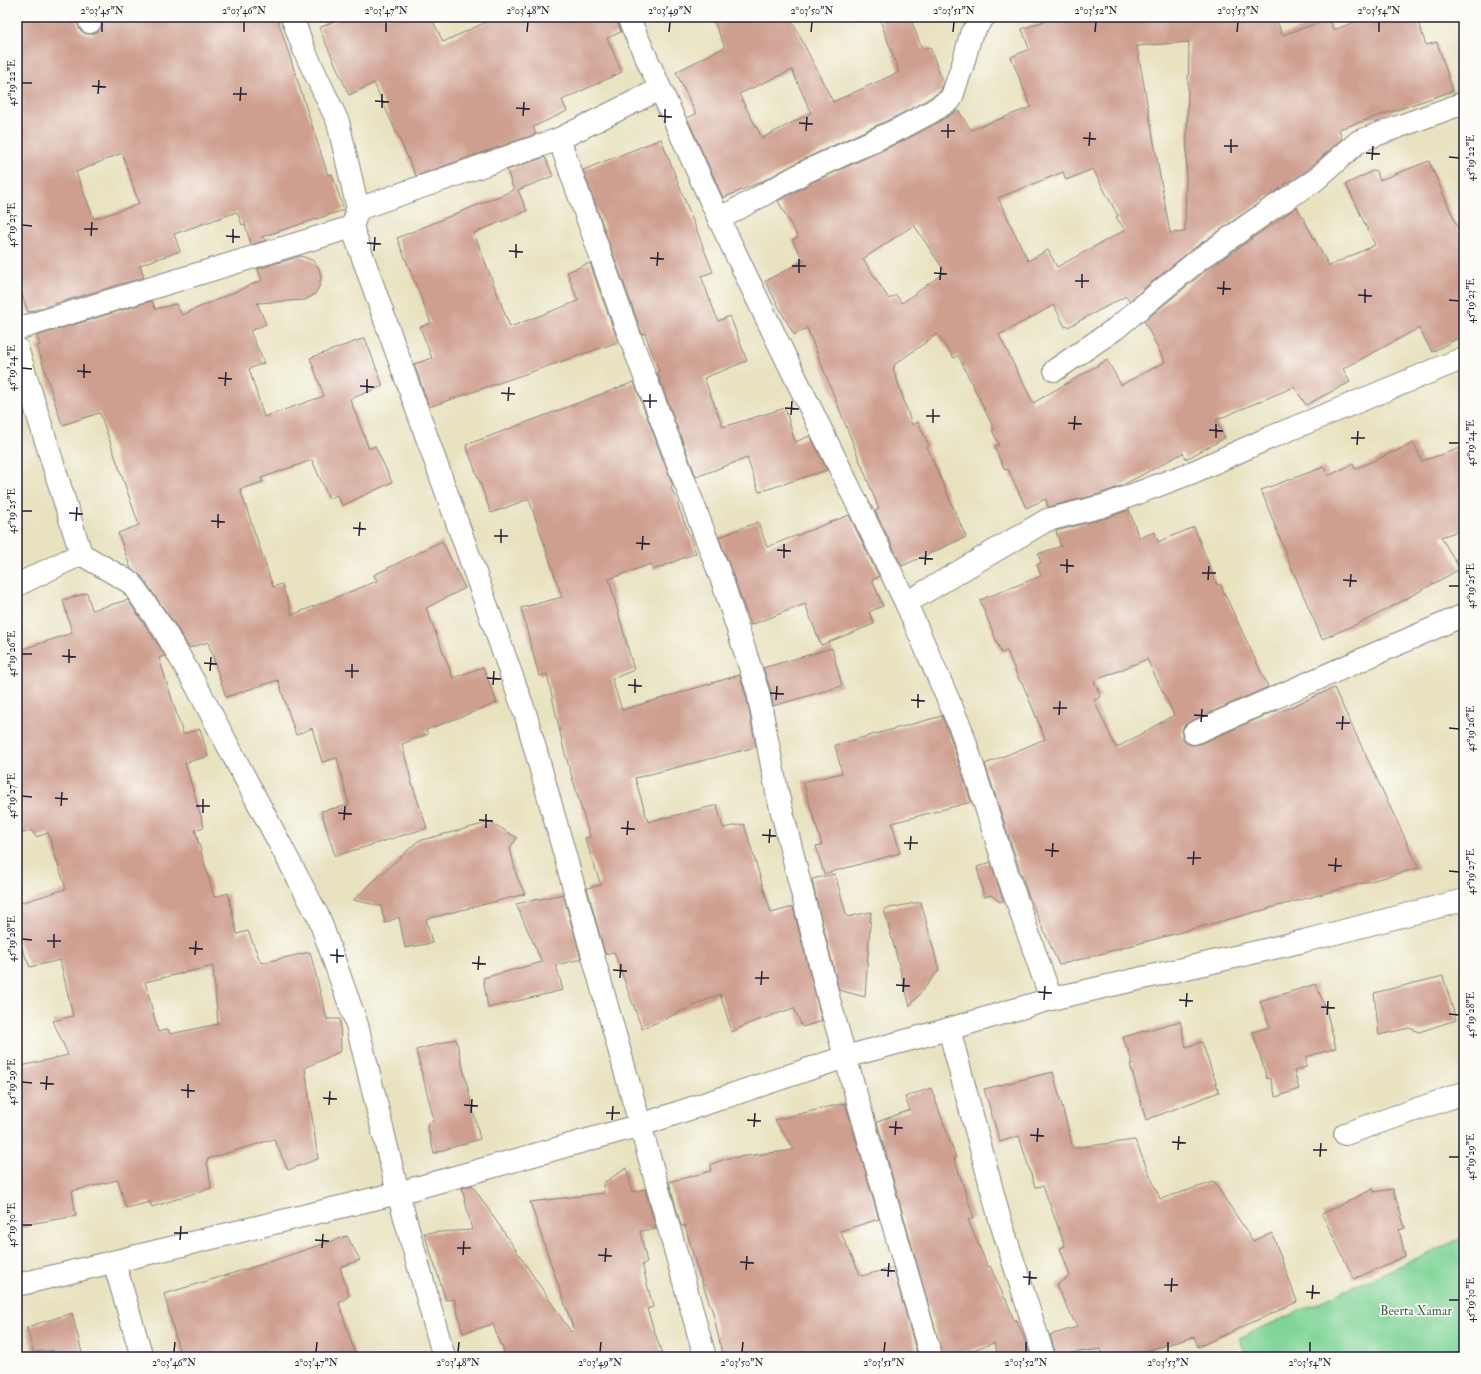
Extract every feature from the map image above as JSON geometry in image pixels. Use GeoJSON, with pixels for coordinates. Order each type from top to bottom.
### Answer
{"type":"FeatureCollection","features":[{"type":"Feature","properties":{"kind":"street"},"geometry":{"type":"LineString","coordinates":[[292,17],[305,52],[338,122],[355,218],[526,716],[705,1357]]}},
{"type":"Feature","properties":{"kind":"street"},"geometry":{"type":"LineString","coordinates":[[628,17],[719,219],[906,603],[961,729],[1007,873],[1051,999]]}},
{"type":"Feature","properties":{"kind":"street"},"geometry":{"type":"LineString","coordinates":[[719,219],[805,172],[901,128],[931,112],[951,99],[971,34],[984,17]]}},
{"type":"Feature","properties":{"kind":"street"},"geometry":{"type":"LineString","coordinates":[[17,329],[355,218],[559,139],[660,89]]}},
{"type":"Feature","properties":{"kind":"street"},"geometry":{"type":"LineString","coordinates":[[1055,370],[1114,329],[1197,261],[1270,209],[1314,181],[1359,141],[1464,103]]}},
{"type":"Feature","properties":{"kind":"street"},"geometry":{"type":"LineString","coordinates":[[559,139],[625,324],[722,580],[758,692],[777,792],[828,1000],[931,1357]]}},
{"type":"Feature","properties":{"kind":"street"},"geometry":{"type":"LineString","coordinates":[[17,348],[81,554],[131,583],[164,630],[197,687],[319,918],[357,1025],[398,1193],[444,1357]]}},
{"type":"Feature","properties":{"kind":"street"},"geometry":{"type":"LineString","coordinates":[[906,603],[1047,520],[1103,506],[1191,473],[1269,438],[1464,358]]}},
{"type":"Feature","properties":{"kind":"street"},"geometry":{"type":"LineString","coordinates":[[17,585],[81,554]]}},
{"type":"Feature","properties":{"kind":"street"},"geometry":{"type":"LineString","coordinates":[[1194,733],[1464,615]]}},
{"type":"Feature","properties":{"kind":"street"},"geometry":{"type":"LineString","coordinates":[[17,1285],[398,1193],[641,1125],[845,1057],[949,1029],[1051,999],[1304,941],[1464,900]]}},
{"type":"Feature","properties":{"kind":"street"},"geometry":{"type":"LineString","coordinates":[[949,1029],[1000,1220],[1044,1357]]}},
{"type":"Feature","properties":{"kind":"street"},"geometry":{"type":"LineString","coordinates":[[1345,1134],[1464,1093]]}},
{"type":"Feature","properties":{"kind":"street"},"geometry":{"type":"LineString","coordinates":[[114,1262],[142,1357]]}},
{"type":"Feature","properties":{"kind":"green space","name":"Beerta Xamar"},"geometry":{"type":"Polygon","coordinates":[[[1464,1237],[1464,1357],[1247,1357],[1239,1338],[1464,1237]]]}},
{"type":"Feature","properties":{"kind":"building"},"geometry":{"type":"Polygon","coordinates":[[[17,17],[77,17],[80,30],[86,34],[92,34],[98,32],[102,26],[102,17],[277,17],[328,175],[332,174],[344,210],[261,237],[267,240],[251,245],[245,224],[242,225],[237,212],[174,234],[180,251],[140,265],[144,277],[28,312],[17,281],[17,17]],[[122,153],[76,172],[94,219],[139,204],[122,153]]]}},
{"type":"Feature","properties":{"kind":"building"},"geometry":{"type":"Polygon","coordinates":[[[344,17],[431,17],[443,42],[497,17],[616,17],[621,32],[607,38],[622,72],[562,100],[567,111],[533,127],[536,134],[416,176],[374,83],[349,95],[319,28],[344,17]]]}},
{"type":"Feature","properties":{"kind":"building"},"geometry":{"type":"Polygon","coordinates":[[[712,17],[790,17],[833,102],[899,72],[879,17],[910,17],[922,49],[930,47],[943,83],[941,91],[895,117],[800,161],[765,180],[723,198],[687,118],[696,114],[676,72],[725,47],[712,17]],[[792,70],[739,94],[762,138],[811,113],[792,70]]]}},
{"type":"Feature","properties":{"kind":"building"},"geometry":{"type":"Polygon","coordinates":[[[1056,17],[1276,17],[1282,35],[1330,19],[1333,30],[1370,17],[1416,17],[1426,45],[1437,42],[1453,91],[1339,129],[1342,139],[1306,171],[1284,184],[1285,185],[1190,251],[1129,301],[1126,296],[1068,327],[1065,327],[1054,305],[999,335],[1033,403],[1107,360],[1121,385],[1165,362],[1144,321],[1205,271],[1297,207],[1329,266],[1375,245],[1346,184],[1375,170],[1380,180],[1429,161],[1464,242],[1464,335],[1432,352],[1419,328],[1343,369],[1350,382],[1306,405],[1294,387],[1216,420],[1225,438],[1186,459],[1183,453],[1121,486],[1099,494],[1048,507],[1046,499],[1026,508],[1008,469],[1005,470],[994,447],[999,445],[992,430],[994,429],[958,355],[954,358],[937,334],[894,365],[895,367],[893,368],[912,425],[918,422],[929,446],[927,447],[966,537],[902,566],[875,511],[879,509],[807,328],[794,335],[765,281],[804,261],[792,240],[798,237],[778,201],[811,183],[907,139],[958,110],[971,130],[1031,107],[1011,57],[1029,49],[1022,29],[1056,17]],[[1189,42],[1137,46],[1170,233],[1185,232],[1189,42]],[[1093,169],[1066,180],[1063,172],[998,198],[1028,261],[1048,250],[1057,267],[1125,230],[1116,217],[1118,216],[1093,169]],[[914,225],[863,259],[889,299],[896,295],[902,303],[945,272],[914,225]]]}},
{"type":"Feature","properties":{"kind":"building"},"geometry":{"type":"Polygon","coordinates":[[[661,139],[713,272],[701,276],[718,321],[730,316],[747,361],[704,378],[723,427],[785,408],[795,442],[810,436],[827,470],[759,492],[747,458],[696,477],[657,373],[659,372],[645,333],[642,334],[583,170],[661,139]]]}},
{"type":"Feature","properties":{"kind":"building"},"geometry":{"type":"Polygon","coordinates":[[[545,157],[553,176],[518,190],[527,211],[474,233],[510,327],[578,301],[567,272],[590,263],[618,342],[429,407],[414,364],[432,358],[420,327],[431,323],[397,238],[514,190],[507,170],[545,157]]]}},
{"type":"Feature","properties":{"kind":"building"},"geometry":{"type":"Polygon","coordinates":[[[301,256],[312,260],[319,268],[321,277],[319,287],[314,295],[305,300],[257,303],[266,324],[250,331],[264,363],[249,369],[264,417],[324,396],[310,358],[365,338],[383,386],[350,399],[369,449],[375,446],[392,482],[342,506],[337,495],[329,499],[312,460],[261,478],[263,482],[240,489],[273,587],[282,584],[292,615],[377,581],[374,575],[442,541],[465,588],[426,608],[453,678],[483,667],[497,703],[426,730],[428,734],[402,744],[412,784],[427,828],[335,856],[321,811],[349,805],[337,758],[322,762],[312,728],[296,735],[278,680],[226,697],[208,642],[189,648],[174,623],[141,576],[131,569],[118,533],[139,525],[100,413],[62,425],[37,346],[40,345],[37,336],[152,301],[155,309],[176,304],[182,315],[262,280],[258,269],[301,256]]]}},
{"type":"Feature","properties":{"kind":"building"},"geometry":{"type":"Polygon","coordinates":[[[634,382],[673,486],[671,487],[696,553],[653,570],[651,564],[609,579],[634,670],[612,679],[622,710],[739,675],[746,695],[756,747],[635,778],[648,822],[717,805],[723,828],[744,824],[771,913],[793,907],[822,1021],[802,1027],[794,1008],[750,1023],[732,1032],[720,994],[642,1029],[614,952],[605,954],[587,888],[601,885],[585,838],[590,837],[564,750],[547,674],[539,676],[521,608],[562,597],[529,499],[491,513],[466,445],[634,382]]]}},
{"type":"Feature","properties":{"kind":"building"},"geometry":{"type":"Polygon","coordinates":[[[1414,443],[1422,461],[1464,447],[1464,529],[1441,537],[1460,569],[1371,618],[1322,639],[1261,490],[1324,467],[1328,476],[1353,464],[1355,469],[1414,443]]]}},
{"type":"Feature","properties":{"kind":"building"},"geometry":{"type":"Polygon","coordinates":[[[1129,510],[1139,538],[1155,532],[1158,542],[1194,527],[1217,585],[1220,584],[1268,687],[1184,725],[1182,738],[1186,743],[1192,745],[1199,744],[1334,688],[1419,868],[1059,965],[1027,892],[985,764],[1045,739],[1022,682],[1020,682],[1007,651],[1001,653],[980,600],[1041,576],[1037,565],[1041,563],[1038,554],[1061,546],[1056,531],[1106,518],[1129,510]],[[1147,659],[1094,681],[1101,697],[1094,700],[1116,748],[1174,715],[1147,659]]]}},
{"type":"Feature","properties":{"kind":"building"},"geometry":{"type":"Polygon","coordinates":[[[849,515],[879,577],[872,580],[883,606],[869,612],[874,624],[821,645],[805,604],[751,625],[719,537],[758,522],[767,547],[849,515]]]}},
{"type":"Feature","properties":{"kind":"building"},"geometry":{"type":"Polygon","coordinates":[[[87,593],[92,610],[128,600],[165,656],[159,658],[183,734],[200,729],[208,756],[185,763],[204,827],[195,830],[214,897],[228,893],[237,934],[248,931],[261,963],[310,952],[327,1019],[340,1019],[341,1051],[305,1068],[318,1159],[288,1170],[274,1139],[207,1159],[211,1188],[152,1207],[150,1202],[126,1208],[118,1180],[72,1191],[76,1216],[17,1226],[17,1067],[68,1055],[53,1021],[73,1016],[60,960],[30,967],[17,937],[17,904],[66,889],[48,833],[36,837],[31,830],[17,836],[17,651],[72,633],[63,600],[87,593]],[[213,966],[145,982],[158,1032],[168,1029],[170,1034],[218,1024],[213,966]]]}},
{"type":"Feature","properties":{"kind":"building"},"geometry":{"type":"Polygon","coordinates":[[[832,648],[842,686],[773,706],[770,688],[763,668],[832,648]]]}},
{"type":"Feature","properties":{"kind":"building"},"geometry":{"type":"Polygon","coordinates":[[[942,716],[949,733],[971,802],[892,823],[900,853],[824,874],[816,846],[822,845],[803,782],[842,773],[835,745],[942,716]]]}},
{"type":"Feature","properties":{"kind":"building"},"geometry":{"type":"Polygon","coordinates":[[[491,822],[517,838],[510,848],[517,877],[525,894],[426,919],[432,943],[405,948],[399,917],[385,923],[381,906],[353,900],[418,841],[491,822]]]}},
{"type":"Feature","properties":{"kind":"building"},"geometry":{"type":"Polygon","coordinates":[[[991,862],[1003,901],[1000,902],[991,895],[984,897],[977,867],[991,862]]]}},
{"type":"Feature","properties":{"kind":"building"},"geometry":{"type":"Polygon","coordinates":[[[835,874],[847,917],[871,912],[865,997],[839,990],[816,898],[812,879],[835,874]]]}},
{"type":"Feature","properties":{"kind":"building"},"geometry":{"type":"Polygon","coordinates":[[[563,894],[581,959],[556,965],[563,990],[488,1008],[483,978],[542,962],[516,904],[563,894]]]}},
{"type":"Feature","properties":{"kind":"building"},"geometry":{"type":"Polygon","coordinates":[[[921,902],[939,970],[910,1006],[884,909],[921,902]]]}},
{"type":"Feature","properties":{"kind":"building"},"geometry":{"type":"Polygon","coordinates":[[[1443,976],[1456,1020],[1419,1032],[1409,1028],[1379,1035],[1374,993],[1443,976]]]}},
{"type":"Feature","properties":{"kind":"building"},"geometry":{"type":"Polygon","coordinates":[[[1316,984],[1326,1010],[1336,1048],[1306,1057],[1306,1067],[1294,1071],[1299,1089],[1276,1097],[1270,1078],[1267,1079],[1253,1032],[1270,1027],[1260,1001],[1316,984]]]}},
{"type":"Feature","properties":{"kind":"building"},"geometry":{"type":"Polygon","coordinates":[[[1180,1021],[1186,1047],[1202,1042],[1219,1092],[1146,1120],[1130,1064],[1133,1064],[1123,1037],[1180,1021]]]}},
{"type":"Feature","properties":{"kind":"building"},"geometry":{"type":"Polygon","coordinates":[[[456,1039],[480,1139],[434,1153],[427,1125],[434,1120],[416,1050],[456,1039]]]}},
{"type":"Feature","properties":{"kind":"building"},"geometry":{"type":"Polygon","coordinates":[[[1053,1072],[1073,1148],[1135,1140],[1160,1199],[1214,1182],[1253,1241],[1272,1233],[1297,1302],[1198,1347],[1194,1337],[1125,1357],[1104,1357],[1101,1349],[1056,1355],[1050,1335],[1077,1327],[1056,1285],[1070,1276],[1060,1248],[1065,1246],[1043,1186],[1035,1187],[1019,1136],[1000,1142],[984,1089],[1053,1072]]]}},
{"type":"Feature","properties":{"kind":"building"},"geometry":{"type":"Polygon","coordinates":[[[931,1088],[956,1158],[954,1158],[974,1218],[968,1220],[988,1267],[990,1266],[1006,1299],[1014,1321],[1017,1320],[1031,1357],[999,1357],[994,1343],[950,1357],[943,1357],[877,1122],[910,1110],[905,1097],[931,1088]]]}},
{"type":"Feature","properties":{"kind":"building"},"geometry":{"type":"Polygon","coordinates":[[[845,1103],[879,1219],[840,1231],[861,1276],[893,1268],[918,1357],[723,1357],[713,1313],[696,1265],[685,1225],[681,1226],[669,1182],[711,1171],[711,1164],[729,1158],[794,1150],[775,1120],[845,1103]]]}},
{"type":"Feature","properties":{"kind":"building"},"geometry":{"type":"Polygon","coordinates":[[[627,1168],[632,1192],[645,1189],[656,1229],[640,1231],[647,1263],[642,1264],[653,1307],[647,1309],[663,1357],[505,1357],[502,1345],[500,1345],[493,1324],[463,1333],[454,1299],[446,1300],[424,1233],[472,1230],[462,1188],[472,1185],[571,1332],[574,1331],[530,1202],[604,1193],[603,1183],[627,1168]]]}},
{"type":"Feature","properties":{"kind":"building"},"geometry":{"type":"Polygon","coordinates":[[[1373,1189],[1374,1192],[1393,1189],[1405,1228],[1399,1230],[1405,1256],[1354,1279],[1322,1214],[1373,1189]]]}},
{"type":"Feature","properties":{"kind":"building"},"geometry":{"type":"Polygon","coordinates":[[[347,1236],[360,1260],[340,1267],[349,1296],[339,1303],[356,1357],[181,1357],[164,1294],[260,1265],[347,1236]]]}},
{"type":"Feature","properties":{"kind":"building"},"geometry":{"type":"Polygon","coordinates":[[[72,1313],[83,1357],[55,1357],[53,1350],[33,1352],[27,1327],[72,1313]]]}}]}
